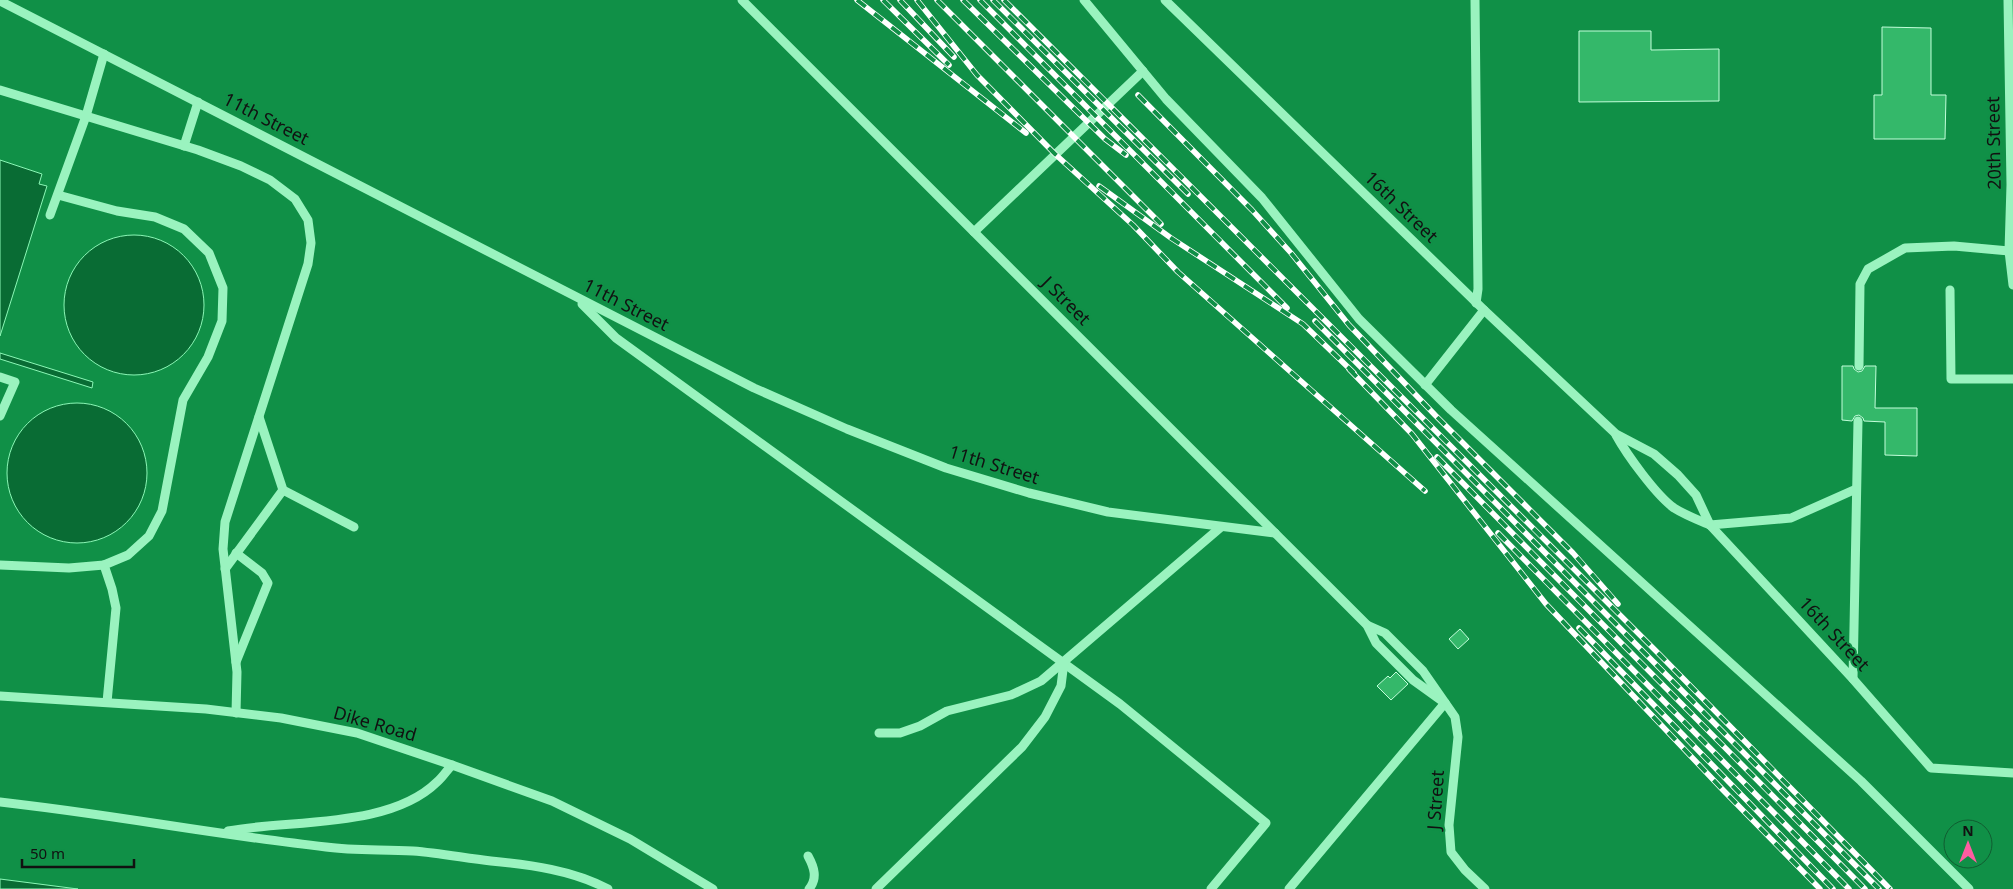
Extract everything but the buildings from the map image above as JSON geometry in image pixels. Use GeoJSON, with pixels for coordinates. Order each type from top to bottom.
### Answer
{"type":"FeatureCollection","features":[{"type":"Feature","properties":{"kind":"lane","name":"J Street"},"geometry":{"type":"LineString","coordinates":[[742,0],[1367,625],[1376,643],[1413,680],[1445,703]]}},
{"type":"Feature","properties":{"kind":"lane"},"geometry":{"type":"LineString","coordinates":[[1084,0],[1166,99],[1262,198],[1359,319],[1425,385],[1861,781],[1969,889]]}},
{"type":"Feature","properties":{"kind":"lane","name":"16th Street"},"geometry":{"type":"LineString","coordinates":[[1165,0],[1476,303],[1616,434],[1654,454],[1678,475],[1696,495],[1710,525],[1853,679],[1930,768],[2013,772]]}},
{"type":"Feature","properties":{"kind":"lane"},"geometry":{"type":"LineString","coordinates":[[1475,0],[1478,289],[1476,303]]}},
{"type":"Feature","properties":{"kind":"lane","name":"20th Street"},"geometry":{"type":"LineString","coordinates":[[2008,0],[2011,185],[2009,251],[2013,285]]}},
{"type":"Feature","properties":{"kind":"lane","name":"11th Street"},"geometry":{"type":"LineString","coordinates":[[0,1],[763,392],[847,429],[946,468],[1028,493],[1108,512],[1275,533]]}},
{"type":"Feature","properties":{"kind":"lane"},"geometry":{"type":"LineString","coordinates":[[50,215],[86,116],[104,54]]}},
{"type":"Feature","properties":{"kind":"lane"},"geometry":{"type":"LineString","coordinates":[[974,232],[1143,71]]}},
{"type":"Feature","properties":{"kind":"lane"},"geometry":{"type":"LineString","coordinates":[[0,90],[184,146],[241,166],[270,180],[295,199],[308,220],[311,243],[308,264],[225,522],[222,549],[236,664],[236,713]]}},
{"type":"Feature","properties":{"kind":"lane"},"geometry":{"type":"LineString","coordinates":[[184,146],[198,102]]}},
{"type":"Feature","properties":{"kind":"lane"},"geometry":{"type":"LineString","coordinates":[[0,565],[68,568],[104,566],[128,555],[149,536],[162,511],[183,400],[208,357],[222,321],[222,288],[210,253],[184,229],[155,217],[117,211],[58,195]]}},
{"type":"Feature","properties":{"kind":"lane"},"geometry":{"type":"LineString","coordinates":[[1859,366],[1860,284],[1868,268],[1905,248],[1954,246],[2009,251]]}},
{"type":"Feature","properties":{"kind":"lane"},"geometry":{"type":"LineString","coordinates":[[1950,290],[1951,379],[2013,379]]}},
{"type":"Feature","properties":{"kind":"lane"},"geometry":{"type":"LineString","coordinates":[[576,297],[616,338],[1064,662],[1120,704],[1266,823],[1211,889]]}},
{"type":"Feature","properties":{"kind":"lane"},"geometry":{"type":"LineString","coordinates":[[1425,385],[1484,310]]}},
{"type":"Feature","properties":{"kind":"lane"},"geometry":{"type":"LineString","coordinates":[[0,377],[15,382],[0,416]]}},
{"type":"Feature","properties":{"kind":"lane"},"geometry":{"type":"LineString","coordinates":[[259,417],[283,490],[354,527]]}},
{"type":"Feature","properties":{"kind":"lane"},"geometry":{"type":"LineString","coordinates":[[1853,679],[1858,421]]}},
{"type":"Feature","properties":{"kind":"lane","name":"16th Street"},"geometry":{"type":"LineString","coordinates":[[1616,434],[1626,453],[1674,508],[1710,525]]}},
{"type":"Feature","properties":{"kind":"lane"},"geometry":{"type":"LineString","coordinates":[[1710,525],[1791,518],[1856,489]]}},
{"type":"Feature","properties":{"kind":"lane"},"geometry":{"type":"LineString","coordinates":[[225,569],[283,490]]}},
{"type":"Feature","properties":{"kind":"lane"},"geometry":{"type":"LineString","coordinates":[[879,733],[900,733],[920,726],[947,711],[1011,695],[1041,682],[1221,526]]}},
{"type":"Feature","properties":{"kind":"lane"},"geometry":{"type":"LineString","coordinates":[[236,553],[262,573],[268,583],[236,664]]}},
{"type":"Feature","properties":{"kind":"lane"},"geometry":{"type":"LineString","coordinates":[[104,566],[116,608],[107,702]]}},
{"type":"Feature","properties":{"kind":"lane","name":"J Street"},"geometry":{"type":"LineString","coordinates":[[1367,625],[1384,632],[1423,672],[1455,717],[1458,737],[1448,825],[1451,852],[1465,870],[1485,889]]}},
{"type":"Feature","properties":{"kind":"lane"},"geometry":{"type":"LineString","coordinates":[[876,889],[1022,747],[1045,717],[1061,686],[1064,662]]}},
{"type":"Feature","properties":{"kind":"lane","name":"Dike Road"},"geometry":{"type":"LineString","coordinates":[[0,696],[107,702],[236,713],[281,718],[357,733],[452,764],[552,802],[630,839],[713,889]]}},
{"type":"Feature","properties":{"kind":"lane"},"geometry":{"type":"LineString","coordinates":[[1290,889],[1445,703]]}},
{"type":"Feature","properties":{"kind":"lane"},"geometry":{"type":"LineString","coordinates":[[221,833],[248,828],[335,820],[399,805],[419,796],[437,782],[452,764]]}},
{"type":"Feature","properties":{"kind":"lane"},"geometry":{"type":"LineString","coordinates":[[0,802],[127,818],[327,848],[412,851],[526,864],[559,870],[608,889]]}},
{"type":"Feature","properties":{"kind":"lane"},"geometry":{"type":"LineString","coordinates":[[808,856],[815,870],[812,885],[809,889]]}},
{"type":"Feature","properties":{"kind":"shaded area"},"geometry":{"type":"Polygon","coordinates":[[[0,160],[42,174],[39,184],[47,186],[0,336],[0,160]]]}},
{"type":"Feature","properties":{"kind":"shaded area"},"geometry":{"type":"Polygon","coordinates":[[[134,235],[148,236],[161,240],[184,255],[199,278],[203,291],[203,319],[199,332],[184,355],[161,370],[148,374],[134,375],[120,374],[107,370],[84,355],[69,332],[65,319],[64,305],[65,291],[69,278],[84,255],[107,240],[120,236],[134,235]]]}},
{"type":"Feature","properties":{"kind":"shaded area"},"geometry":{"type":"Polygon","coordinates":[[[0,353],[93,382],[92,388],[0,359],[0,353]]]}},
{"type":"Feature","properties":{"kind":"shaded area"},"geometry":{"type":"Polygon","coordinates":[[[77,403],[91,404],[104,408],[127,423],[142,446],[146,459],[146,487],[142,500],[127,523],[104,538],[91,542],[77,543],[63,542],[50,538],[27,523],[12,500],[8,487],[7,473],[8,459],[12,446],[27,423],[50,408],[63,404],[77,403]]]}},
{"type":"Feature","properties":{"kind":"shaded area"},"geometry":{"type":"Polygon","coordinates":[[[0,879],[78,889],[0,889],[0,879]]]}},
{"type":"Feature","properties":{"kind":"railway"},"geometry":{"type":"LineString","coordinates":[[857,0],[1026,133]]}},
{"type":"Feature","properties":{"kind":"railway"},"geometry":{"type":"LineString","coordinates":[[883,0],[949,65]]}},
{"type":"Feature","properties":{"kind":"railway"},"geometry":{"type":"LineString","coordinates":[[900,0],[954,57]]}},
{"type":"Feature","properties":{"kind":"railway"},"geometry":{"type":"LineString","coordinates":[[917,0],[977,75],[1055,154],[1133,225],[1178,272],[1425,491]]}},
{"type":"Feature","properties":{"kind":"railway"},"geometry":{"type":"LineString","coordinates":[[937,0],[1161,224]]}},
{"type":"Feature","properties":{"kind":"railway"},"geometry":{"type":"LineString","coordinates":[[963,0],[1105,139],[1126,155]]}},
{"type":"Feature","properties":{"kind":"railway"},"geometry":{"type":"LineString","coordinates":[[980,0],[1287,308]]}},
{"type":"Feature","properties":{"kind":"railway"},"geometry":{"type":"LineString","coordinates":[[993,0],[1188,194]]}},
{"type":"Feature","properties":{"kind":"railway"},"geometry":{"type":"LineString","coordinates":[[1004,0],[1660,655],[1890,889]]}},
{"type":"Feature","properties":{"kind":"railway"},"geometry":{"type":"LineString","coordinates":[[1138,95],[1252,210],[1291,253],[1349,325],[1435,415],[1573,553],[1618,604]]}},
{"type":"Feature","properties":{"kind":"railway"},"geometry":{"type":"LineString","coordinates":[[1099,186],[1171,238],[1303,324],[1354,373]]}},
{"type":"Feature","properties":{"kind":"railway"},"geometry":{"type":"LineString","coordinates":[[1315,321],[1879,889]]}},
{"type":"Feature","properties":{"kind":"railway"},"geometry":{"type":"LineString","coordinates":[[1349,369],[1412,434],[1546,604],[1820,889]]}},
{"type":"Feature","properties":{"kind":"railway"},"geometry":{"type":"LineString","coordinates":[[1437,457],[1865,889]]}},
{"type":"Feature","properties":{"kind":"railway"},"geometry":{"type":"LineString","coordinates":[[1498,533],[1849,889]]}},
{"type":"Feature","properties":{"kind":"railway"},"geometry":{"type":"LineString","coordinates":[[1579,628],[1833,889]]}}]}
